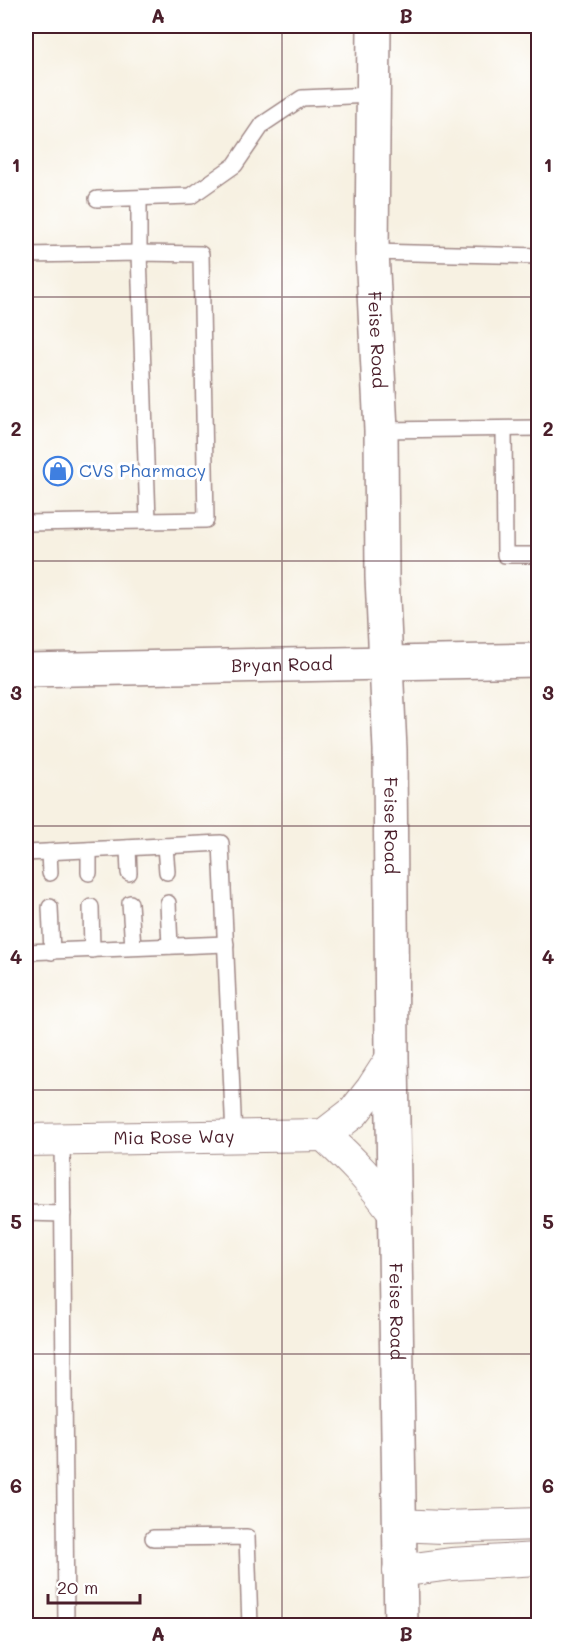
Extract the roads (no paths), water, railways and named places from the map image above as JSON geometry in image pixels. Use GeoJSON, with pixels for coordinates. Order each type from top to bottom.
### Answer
{"type":"FeatureCollection","features":[{"type":"Feature","properties":{"kind":"main road","name":"Feise Road"},"geometry":{"type":"LineString","coordinates":[[374,26],[372,252],[381,429],[382,577],[390,750],[392,1058],[401,1626]]}},
{"type":"Feature","properties":{"kind":"main road","name":"Bryan Road"},"geometry":{"type":"LineString","coordinates":[[26,670],[538,660]]}},
{"type":"Feature","properties":{"kind":"street"},"geometry":{"type":"LineString","coordinates":[[392,1058],[354,1112],[324,1135],[373,1182],[394,1212]]}},
{"type":"Feature","properties":{"kind":"street","name":"Mia Rose Way"},"geometry":{"type":"LineString","coordinates":[[26,1140],[324,1135]]}},
{"type":"Feature","properties":{"kind":"street"},"geometry":{"type":"LineString","coordinates":[[399,1525],[442,1527],[538,1524]]}},
{"type":"Feature","properties":{"kind":"street"},"geometry":{"type":"LineString","coordinates":[[399,1570],[451,1563],[538,1559]]}},
{"type":"Feature","properties":{"kind":"lane"},"geometry":{"type":"LineString","coordinates":[[97,199],[191,196],[235,165],[263,124],[302,98],[373,95]]}},
{"type":"Feature","properties":{"kind":"lane"},"geometry":{"type":"LineString","coordinates":[[139,199],[148,521]]}},
{"type":"Feature","properties":{"kind":"lane"},"geometry":{"type":"LineString","coordinates":[[372,252],[538,256]]}},
{"type":"Feature","properties":{"kind":"lane"},"geometry":{"type":"LineString","coordinates":[[26,255],[201,254],[206,520],[26,523]]}},
{"type":"Feature","properties":{"kind":"lane"},"geometry":{"type":"LineString","coordinates":[[381,429],[538,428]]}},
{"type":"Feature","properties":{"kind":"lane"},"geometry":{"type":"LineString","coordinates":[[504,429],[505,555],[538,555]]}},
{"type":"Feature","properties":{"kind":"lane"},"geometry":{"type":"LineString","coordinates":[[26,853],[221,843],[234,1137]]}},
{"type":"Feature","properties":{"kind":"lane"},"geometry":{"type":"LineString","coordinates":[[165,846],[167,872]]}},
{"type":"Feature","properties":{"kind":"lane"},"geometry":{"type":"LineString","coordinates":[[128,848],[129,873]]}},
{"type":"Feature","properties":{"kind":"lane"},"geometry":{"type":"LineString","coordinates":[[88,850],[89,873]]}},
{"type":"Feature","properties":{"kind":"lane"},"geometry":{"type":"LineString","coordinates":[[49,852],[50,873]]}},
{"type":"Feature","properties":{"kind":"lane"},"geometry":{"type":"LineString","coordinates":[[130,903],[133,947]]}},
{"type":"Feature","properties":{"kind":"lane"},"geometry":{"type":"LineString","coordinates":[[168,903],[170,946]]}},
{"type":"Feature","properties":{"kind":"lane"},"geometry":{"type":"LineString","coordinates":[[50,907],[52,951]]}},
{"type":"Feature","properties":{"kind":"lane"},"geometry":{"type":"LineString","coordinates":[[91,907],[92,950]]}},
{"type":"Feature","properties":{"kind":"lane"},"geometry":{"type":"LineString","coordinates":[[26,952],[226,944]]}},
{"type":"Feature","properties":{"kind":"lane"},"geometry":{"type":"LineString","coordinates":[[62,1140],[66,1626]]}},
{"type":"Feature","properties":{"kind":"lane"},"geometry":{"type":"LineString","coordinates":[[26,1213],[63,1214]]}},
{"type":"Feature","properties":{"kind":"lane"},"geometry":{"type":"LineString","coordinates":[[153,1538],[247,1537],[250,1626]]}},
{"type":"Feature","properties":{"kind":"place","name":"CVS Pharmacy"},"geometry":{"type":"Point","coordinates":[58,471]}}]}
